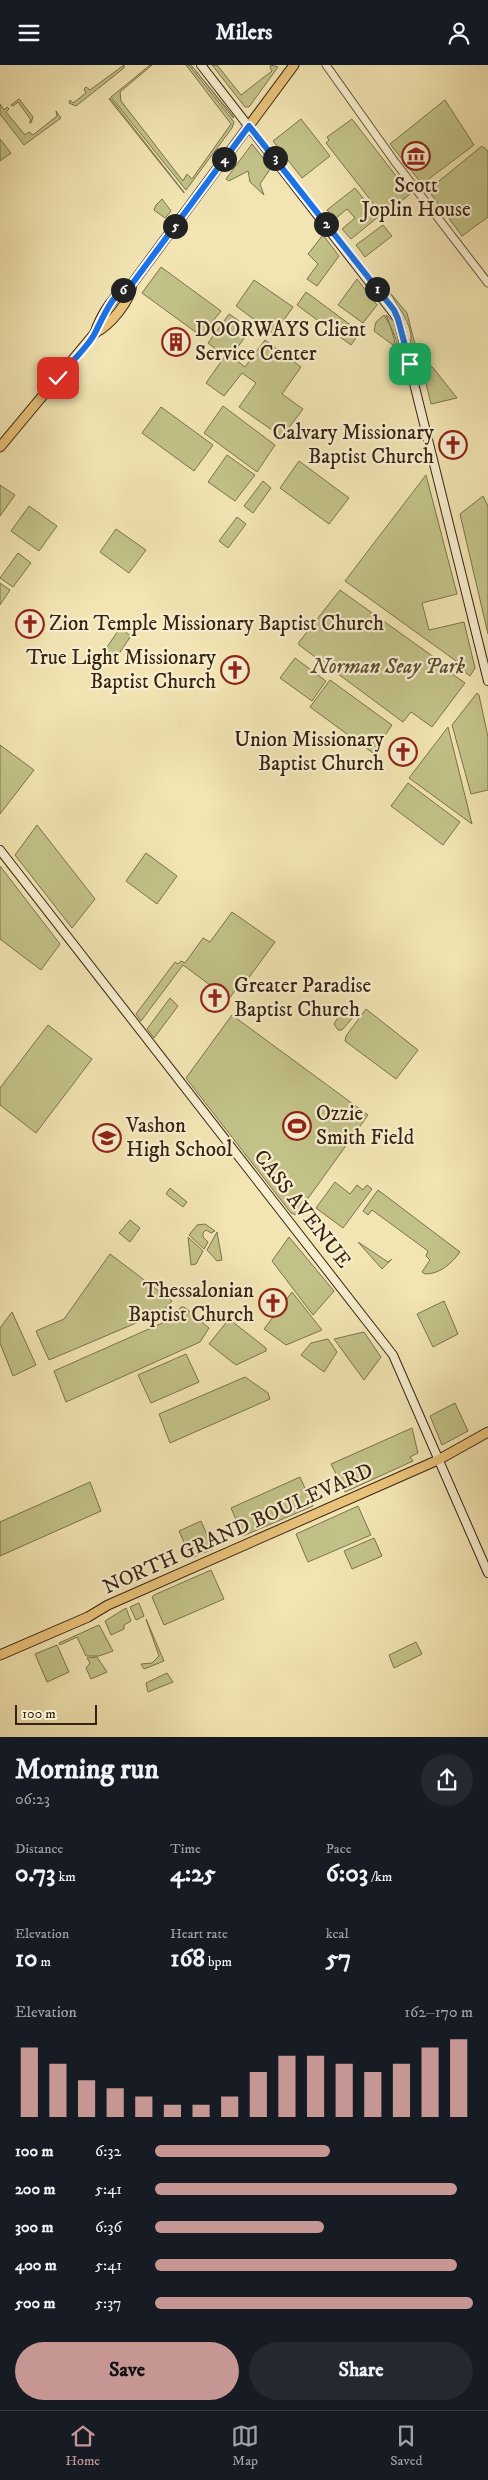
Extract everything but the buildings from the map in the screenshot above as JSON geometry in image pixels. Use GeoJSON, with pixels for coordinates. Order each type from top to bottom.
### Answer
{"type":"FeatureCollection","features":[{"type":"Feature","properties":{"kind":"main road"},"geometry":{"type":"LineString","coordinates":[[201,65],[398,319],[488,681]]}},
{"type":"Feature","properties":{"kind":"main road"},"geometry":{"type":"LineString","coordinates":[[0,447],[95,333],[102,318],[124,288],[132,284],[294,65]]}},
{"type":"Feature","properties":{"kind":"main road","name":"CASS AVENUE"},"geometry":{"type":"LineString","coordinates":[[0,850],[382,1340],[392,1355],[488,1573]]}},
{"type":"Feature","properties":{"kind":"main road","name":"NORTH GRAND BOULEVARD"},"geometry":{"type":"LineString","coordinates":[[0,1655],[438,1460],[488,1432]]}},
{"type":"Feature","properties":{"kind":"street"},"geometry":{"type":"LineString","coordinates":[[326,65],[395,162],[488,283]]}},
{"type":"Feature","properties":{"kind":"green space"},"geometry":{"type":"Polygon","coordinates":[[[124,65],[124,68],[76,106],[69,103],[70,100],[73,103],[86,93],[84,89],[86,87],[90,90],[124,65]]]}},
{"type":"Feature","properties":{"kind":"green space"},"geometry":{"type":"Polygon","coordinates":[[[152,65],[120,92],[121,101],[183,181],[187,174],[192,179],[231,124],[186,65],[189,65],[234,122],[232,128],[186,190],[111,97],[152,65]]]}},
{"type":"Feature","properties":{"kind":"green space"},"geometry":{"type":"Polygon","coordinates":[[[191,65],[234,117],[233,118],[191,65]]]}},
{"type":"Feature","properties":{"kind":"green space"},"geometry":{"type":"Polygon","coordinates":[[[212,65],[217,65],[241,95],[272,71],[271,65],[278,67],[249,107],[245,107],[212,65]]]}},
{"type":"Feature","properties":{"kind":"green space"},"geometry":{"type":"Polygon","coordinates":[[[19,99],[33,117],[31,123],[29,122],[31,120],[18,102],[13,106],[11,105],[19,99]]]}},
{"type":"Feature","properties":{"kind":"green space"},"geometry":{"type":"Polygon","coordinates":[[[109,99],[184,192],[184,193],[109,99]]]}},
{"type":"Feature","properties":{"kind":"green space"},"geometry":{"type":"Polygon","coordinates":[[[445,100],[474,145],[422,184],[390,144],[445,100]]]}},
{"type":"Feature","properties":{"kind":"green space"},"geometry":{"type":"Polygon","coordinates":[[[0,104],[4,110],[7,107],[9,109],[6,112],[25,135],[29,132],[33,135],[57,116],[56,111],[61,118],[24,145],[0,114],[0,104]]]}},
{"type":"Feature","properties":{"kind":"green space"},"geometry":{"type":"Polygon","coordinates":[[[301,119],[330,156],[302,178],[273,141],[301,119]]]}},
{"type":"Feature","properties":{"kind":"green space"},"geometry":{"type":"Polygon","coordinates":[[[352,119],[410,194],[383,216],[326,143],[329,140],[327,137],[352,119]]]}},
{"type":"Feature","properties":{"kind":"green space"},"geometry":{"type":"Polygon","coordinates":[[[0,139],[11,153],[0,161],[0,139]]]}},
{"type":"Feature","properties":{"kind":"green space"},"geometry":{"type":"Polygon","coordinates":[[[252,144],[271,168],[260,184],[264,195],[250,182],[248,171],[229,181],[226,179],[252,144]]]}},
{"type":"Feature","properties":{"kind":"green space"},"geometry":{"type":"Polygon","coordinates":[[[482,146],[488,151],[488,217],[462,236],[428,190],[482,146]]]}},
{"type":"Feature","properties":{"kind":"green space"},"geometry":{"type":"Polygon","coordinates":[[[355,188],[378,217],[351,239],[342,229],[355,218],[347,209],[335,219],[327,210],[355,188]]]}},
{"type":"Feature","properties":{"kind":"green space"},"geometry":{"type":"Polygon","coordinates":[[[162,199],[171,211],[165,218],[154,210],[162,199]]]}},
{"type":"Feature","properties":{"kind":"green space"},"geometry":{"type":"Polygon","coordinates":[[[383,225],[392,236],[365,257],[356,245],[383,225]]]}},
{"type":"Feature","properties":{"kind":"green space"},"geometry":{"type":"Polygon","coordinates":[[[323,235],[339,256],[317,286],[307,279],[318,264],[308,254],[323,235]]]}},
{"type":"Feature","properties":{"kind":"green space"},"geometry":{"type":"Polygon","coordinates":[[[161,267],[221,311],[201,336],[142,293],[161,267]]]}},
{"type":"Feature","properties":{"kind":"green space"},"geometry":{"type":"Polygon","coordinates":[[[357,279],[377,305],[363,323],[338,305],[357,279]]]}},
{"type":"Feature","properties":{"kind":"green space"},"geometry":{"type":"Polygon","coordinates":[[[254,280],[293,307],[274,334],[236,306],[254,280]]]}},
{"type":"Feature","properties":{"kind":"green space"},"geometry":{"type":"Polygon","coordinates":[[[306,292],[360,332],[351,345],[297,305],[306,292]]]}},
{"type":"Feature","properties":{"kind":"green space"},"geometry":{"type":"Polygon","coordinates":[[[391,294],[407,313],[418,356],[410,346],[409,326],[391,294]]]}},
{"type":"Feature","properties":{"kind":"green space"},"geometry":{"type":"Polygon","coordinates":[[[229,314],[251,329],[231,356],[245,367],[265,340],[301,367],[282,394],[303,409],[282,437],[239,407],[256,383],[242,373],[224,396],[206,383],[225,356],[208,343],[229,314]]]}},
{"type":"Feature","properties":{"kind":"green space"},"geometry":{"type":"Polygon","coordinates":[[[384,315],[390,325],[395,342],[393,345],[374,331],[376,322],[384,315]]]}},
{"type":"Feature","properties":{"kind":"green space"},"geometry":{"type":"Polygon","coordinates":[[[386,315],[395,322],[402,352],[394,346],[397,342],[386,315]]]}},
{"type":"Feature","properties":{"kind":"green space"},"geometry":{"type":"Polygon","coordinates":[[[431,366],[457,398],[431,404],[423,371],[431,366]]]}},
{"type":"Feature","properties":{"kind":"green space"},"geometry":{"type":"Polygon","coordinates":[[[223,406],[275,445],[257,472],[204,433],[223,406]]]}},
{"type":"Feature","properties":{"kind":"green space"},"geometry":{"type":"Polygon","coordinates":[[[161,407],[213,445],[194,471],[142,433],[161,407]]]}},
{"type":"Feature","properties":{"kind":"green space"},"geometry":{"type":"Polygon","coordinates":[[[227,455],[255,475],[235,501],[208,482],[227,455]]]}},
{"type":"Feature","properties":{"kind":"green space"},"geometry":{"type":"Polygon","coordinates":[[[299,461],[349,498],[329,524],[280,488],[299,461]]]}},
{"type":"Feature","properties":{"kind":"green space"},"geometry":{"type":"Polygon","coordinates":[[[426,475],[457,594],[422,603],[429,630],[464,622],[475,668],[470,676],[466,673],[463,666],[345,581],[426,475]]]}},
{"type":"Feature","properties":{"kind":"green space"},"geometry":{"type":"Polygon","coordinates":[[[263,481],[271,488],[253,513],[244,506],[263,481]]]}},
{"type":"Feature","properties":{"kind":"green space"},"geometry":{"type":"Polygon","coordinates":[[[0,485],[15,495],[0,516],[0,485]]]}},
{"type":"Feature","properties":{"kind":"green space"},"geometry":{"type":"Polygon","coordinates":[[[483,496],[488,506],[488,634],[460,514],[483,496]]]}},
{"type":"Feature","properties":{"kind":"green space"},"geometry":{"type":"Polygon","coordinates":[[[29,506],[57,526],[39,551],[11,531],[29,506]]]}},
{"type":"Feature","properties":{"kind":"green space"},"geometry":{"type":"Polygon","coordinates":[[[237,517],[246,524],[228,548],[219,541],[237,517]]]}},
{"type":"Feature","properties":{"kind":"green space"},"geometry":{"type":"Polygon","coordinates":[[[116,529],[146,550],[129,573],[100,552],[116,529]]]}},
{"type":"Feature","properties":{"kind":"green space"},"geometry":{"type":"Polygon","coordinates":[[[18,553],[31,563],[13,587],[0,578],[18,553]]]}},
{"type":"Feature","properties":{"kind":"green space"},"geometry":{"type":"Polygon","coordinates":[[[0,583],[10,590],[0,605],[0,583]]]}},
{"type":"Feature","properties":{"kind":"green space","name":"Norman Seay Park"},"geometry":{"type":"Polygon","coordinates":[[[340,590],[445,665],[444,668],[465,683],[432,727],[411,712],[403,722],[299,645],[299,642],[340,590]]]}},
{"type":"Feature","properties":{"kind":"green space"},"geometry":{"type":"Polygon","coordinates":[[[120,628],[131,636],[114,661],[103,653],[120,628]]]}},
{"type":"Feature","properties":{"kind":"green space"},"geometry":{"type":"Polygon","coordinates":[[[295,658],[326,681],[312,701],[280,678],[295,658]]]}},
{"type":"Feature","properties":{"kind":"green space"},"geometry":{"type":"Polygon","coordinates":[[[330,680],[392,725],[373,753],[310,707],[330,680]]]}},
{"type":"Feature","properties":{"kind":"green space"},"geometry":{"type":"Polygon","coordinates":[[[477,693],[488,737],[488,790],[471,794],[452,725],[477,693]]]}},
{"type":"Feature","properties":{"kind":"green space"},"geometry":{"type":"Polygon","coordinates":[[[448,727],[472,824],[409,778],[448,727]]]}},
{"type":"Feature","properties":{"kind":"green space"},"geometry":{"type":"Polygon","coordinates":[[[0,745],[34,770],[0,814],[0,745]]]}},
{"type":"Feature","properties":{"kind":"green space"},"geometry":{"type":"Polygon","coordinates":[[[408,783],[460,822],[443,845],[391,806],[408,783]]]}},
{"type":"Feature","properties":{"kind":"green space"},"geometry":{"type":"Polygon","coordinates":[[[37,825],[95,899],[72,928],[15,855],[37,825]]]}},
{"type":"Feature","properties":{"kind":"green space"},"geometry":{"type":"Polygon","coordinates":[[[146,853],[177,876],[157,904],[126,881],[146,853]]]}},
{"type":"Feature","properties":{"kind":"green space"},"geometry":{"type":"Polygon","coordinates":[[[0,866],[60,944],[41,970],[0,939],[0,866]]]}},
{"type":"Feature","properties":{"kind":"green space"},"geometry":{"type":"Polygon","coordinates":[[[232,912],[275,942],[239,991],[236,989],[229,999],[183,965],[141,1021],[136,1014],[175,962],[178,964],[181,961],[185,963],[203,938],[210,942],[232,912]]]}},
{"type":"Feature","properties":{"kind":"green space"},"geometry":{"type":"Polygon","coordinates":[[[170,998],[178,1006],[154,1038],[147,1029],[170,998]]]}},
{"type":"Feature","properties":{"kind":"green space"},"geometry":{"type":"Polygon","coordinates":[[[348,1007],[355,1015],[342,1030],[338,1030],[334,1024],[344,1008],[348,1007]]]}},
{"type":"Feature","properties":{"kind":"green space"},"geometry":{"type":"Polygon","coordinates":[[[366,1009],[418,1050],[396,1079],[345,1041],[346,1036],[366,1009]]]}},
{"type":"Feature","properties":{"kind":"green space"},"geometry":{"type":"Polygon","coordinates":[[[232,1015],[368,1115],[296,1215],[291,1213],[186,1078],[232,1015]]]}},
{"type":"Feature","properties":{"kind":"green space"},"geometry":{"type":"Polygon","coordinates":[[[48,1025],[92,1059],[36,1133],[0,1105],[0,1088],[48,1025]]]}},
{"type":"Feature","properties":{"kind":"green space"},"geometry":{"type":"Polygon","coordinates":[[[335,1182],[350,1194],[357,1185],[363,1190],[367,1185],[372,1189],[343,1228],[316,1208],[335,1182]]]}},
{"type":"Feature","properties":{"kind":"green space"},"geometry":{"type":"Polygon","coordinates":[[[170,1188],[187,1202],[183,1207],[166,1194],[170,1188]]]}},
{"type":"Feature","properties":{"kind":"green space"},"geometry":{"type":"Polygon","coordinates":[[[378,1190],[460,1252],[457,1256],[449,1264],[436,1272],[425,1274],[422,1272],[430,1260],[426,1256],[428,1251],[372,1210],[368,1215],[363,1211],[378,1190]]]}},
{"type":"Feature","properties":{"kind":"green space"},"geometry":{"type":"Polygon","coordinates":[[[130,1220],[140,1228],[130,1242],[119,1233],[130,1220]]]}},
{"type":"Feature","properties":{"kind":"green space"},"geometry":{"type":"Polygon","coordinates":[[[205,1224],[215,1231],[211,1233],[206,1230],[203,1233],[203,1237],[208,1242],[204,1249],[189,1235],[197,1225],[205,1224]]]}},
{"type":"Feature","properties":{"kind":"green space"},"geometry":{"type":"Polygon","coordinates":[[[217,1232],[222,1260],[217,1261],[207,1250],[217,1232]]]}},
{"type":"Feature","properties":{"kind":"green space"},"geometry":{"type":"Polygon","coordinates":[[[188,1237],[203,1251],[196,1264],[191,1265],[188,1237]]]}},
{"type":"Feature","properties":{"kind":"green space"},"geometry":{"type":"Polygon","coordinates":[[[289,1237],[334,1291],[313,1315],[272,1261],[289,1237]]]}},
{"type":"Feature","properties":{"kind":"green space"},"geometry":{"type":"Polygon","coordinates":[[[358,1242],[388,1262],[392,1259],[382,1269],[358,1242]]]}},
{"type":"Feature","properties":{"kind":"green space"},"geometry":{"type":"Polygon","coordinates":[[[110,1254],[172,1301],[162,1312],[49,1360],[36,1331],[64,1319],[110,1254]]]}},
{"type":"Feature","properties":{"kind":"green space"},"geometry":{"type":"Polygon","coordinates":[[[292,1292],[322,1330],[286,1345],[264,1329],[292,1292]]]}},
{"type":"Feature","properties":{"kind":"green space"},"geometry":{"type":"Polygon","coordinates":[[[444,1301],[458,1334],[433,1347],[417,1314],[444,1301]]]}},
{"type":"Feature","properties":{"kind":"green space"},"geometry":{"type":"Polygon","coordinates":[[[181,1307],[184,1307],[209,1328],[200,1342],[66,1402],[54,1371],[169,1320],[181,1307]]]}},
{"type":"Feature","properties":{"kind":"green space"},"geometry":{"type":"Polygon","coordinates":[[[12,1312],[36,1365],[13,1376],[0,1343],[0,1328],[12,1312]]]}},
{"type":"Feature","properties":{"kind":"green space"},"geometry":{"type":"Polygon","coordinates":[[[229,1319],[266,1348],[266,1351],[236,1365],[209,1344],[229,1319]]]}},
{"type":"Feature","properties":{"kind":"green space"},"geometry":{"type":"Polygon","coordinates":[[[364,1332],[381,1357],[364,1380],[334,1339],[364,1332]]]}},
{"type":"Feature","properties":{"kind":"green space"},"geometry":{"type":"Polygon","coordinates":[[[328,1339],[337,1352],[324,1372],[301,1355],[311,1343],[328,1339]]]}},
{"type":"Feature","properties":{"kind":"green space"},"geometry":{"type":"Polygon","coordinates":[[[186,1354],[199,1382],[151,1403],[138,1375],[186,1354]]]}},
{"type":"Feature","properties":{"kind":"green space"},"geometry":{"type":"Polygon","coordinates":[[[245,1377],[268,1393],[270,1399],[170,1443],[159,1414],[245,1377]]]}},
{"type":"Feature","properties":{"kind":"green space"},"geometry":{"type":"Polygon","coordinates":[[[455,1403],[468,1431],[442,1445],[430,1416],[455,1403]]]}},
{"type":"Feature","properties":{"kind":"green space"},"geometry":{"type":"Polygon","coordinates":[[[412,1428],[418,1453],[410,1457],[413,1461],[345,1492],[331,1464],[412,1428]]]}},
{"type":"Feature","properties":{"kind":"green space"},"geometry":{"type":"Polygon","coordinates":[[[300,1477],[313,1506],[243,1536],[231,1508],[300,1477]]]}},
{"type":"Feature","properties":{"kind":"green space"},"geometry":{"type":"Polygon","coordinates":[[[90,1482],[101,1511],[0,1556],[0,1522],[90,1482]]]}},
{"type":"Feature","properties":{"kind":"green space"},"geometry":{"type":"Polygon","coordinates":[[[358,1506],[371,1535],[308,1562],[296,1534],[358,1506]]]}},
{"type":"Feature","properties":{"kind":"green space"},"geometry":{"type":"Polygon","coordinates":[[[201,1521],[213,1549],[191,1558],[179,1531],[201,1521]]]}},
{"type":"Feature","properties":{"kind":"green space"},"geometry":{"type":"Polygon","coordinates":[[[374,1538],[382,1556],[352,1569],[344,1551],[374,1538]]]}},
{"type":"Feature","properties":{"kind":"green space"},"geometry":{"type":"Polygon","coordinates":[[[211,1570],[224,1599],[164,1625],[152,1597],[211,1570]]]}},
{"type":"Feature","properties":{"kind":"green space"},"geometry":{"type":"Polygon","coordinates":[[[139,1603],[144,1616],[136,1620],[130,1607],[139,1603]]]}},
{"type":"Feature","properties":{"kind":"green space"},"geometry":{"type":"Polygon","coordinates":[[[126,1608],[131,1621],[124,1625],[124,1629],[111,1635],[105,1621],[126,1608]]]}},
{"type":"Feature","properties":{"kind":"green space"},"geometry":{"type":"Polygon","coordinates":[[[146,1619],[164,1661],[144,1669],[141,1664],[152,1663],[159,1656],[146,1619]]]}},
{"type":"Feature","properties":{"kind":"green space"},"geometry":{"type":"Polygon","coordinates":[[[99,1625],[113,1651],[99,1656],[86,1656],[77,1637],[60,1645],[59,1643],[99,1625]]]}},
{"type":"Feature","properties":{"kind":"green space"},"geometry":{"type":"Polygon","coordinates":[[[416,1642],[422,1654],[394,1668],[389,1655],[416,1642]]]}},
{"type":"Feature","properties":{"kind":"green space"},"geometry":{"type":"Polygon","coordinates":[[[57,1645],[69,1672],[47,1682],[35,1654],[57,1645]]]}},
{"type":"Feature","properties":{"kind":"green space"},"geometry":{"type":"Polygon","coordinates":[[[97,1657],[107,1672],[91,1679],[86,1668],[90,1663],[87,1658],[97,1657]]]}},
{"type":"Feature","properties":{"kind":"green space"},"geometry":{"type":"Polygon","coordinates":[[[167,1673],[173,1682],[148,1692],[146,1683],[167,1673]]]}},
{"type":"Feature","properties":{"kind":"place","name":"Scott Joplin House"},"geometry":{"type":"Point","coordinates":[416,156]}},
{"type":"Feature","properties":{"kind":"place","name":"DOORWAYS Client Service Center"},"geometry":{"type":"Point","coordinates":[176,342]}},
{"type":"Feature","properties":{"kind":"place","name":"Calvary Missionary Baptist Church"},"geometry":{"type":"Point","coordinates":[453,445]}},
{"type":"Feature","properties":{"kind":"place","name":"Zion Temple Missionary Baptist Church"},"geometry":{"type":"Point","coordinates":[30,624]}},
{"type":"Feature","properties":{"kind":"place","name":"True Light Missionary Baptist Church"},"geometry":{"type":"Point","coordinates":[235,670]}},
{"type":"Feature","properties":{"kind":"place","name":"Union Missionary Baptist Church"},"geometry":{"type":"Point","coordinates":[403,752]}},
{"type":"Feature","properties":{"kind":"place","name":"Greater Paradise Baptist Church"},"geometry":{"type":"Point","coordinates":[215,998]}},
{"type":"Feature","properties":{"kind":"place","name":"Ozzie Smith Field"},"geometry":{"type":"Point","coordinates":[297,1126]}},
{"type":"Feature","properties":{"kind":"place","name":"Vashon High School"},"geometry":{"type":"Point","coordinates":[107,1138]}},
{"type":"Feature","properties":{"kind":"place","name":"Thessalonian Baptist Church"},"geometry":{"type":"Point","coordinates":[273,1303]}},
{"type":"Feature","properties":{"kind":"route"},"geometry":{"type":"LineString","coordinates":[[58,378],[95,333],[110,306],[126,286],[132,284],[249,126],[394,310],[402,330],[410,364]]}}]}
